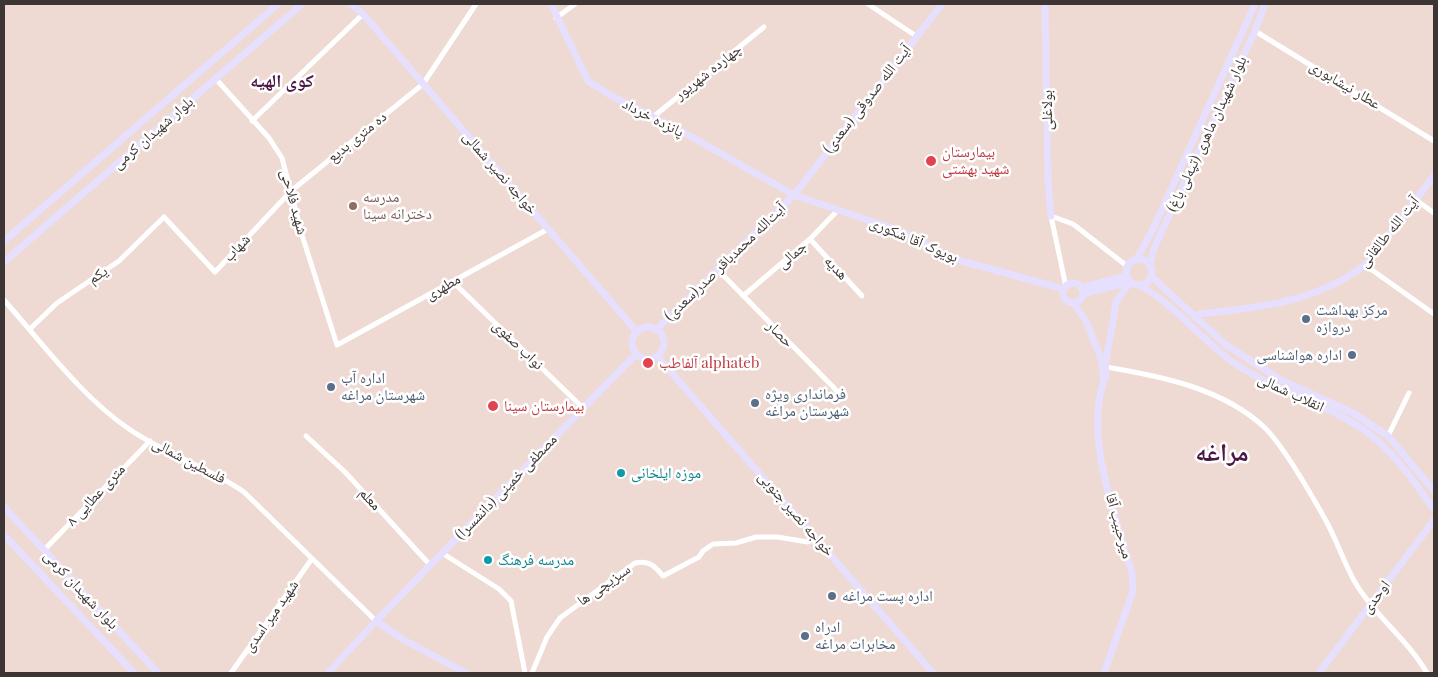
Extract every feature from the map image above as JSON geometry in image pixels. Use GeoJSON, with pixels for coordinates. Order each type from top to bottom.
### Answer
{"type":"FeatureCollection","features":[{"type":"Feature","properties":{"kind":"street","name":"بلوار شهیدان کرمی"},"geometry":{"type":"LineString","coordinates":[[4,241],[278,4]]}},
{"type":"Feature","properties":{"kind":"street"},"geometry":{"type":"LineString","coordinates":[[289,4],[291,6],[290,14]]}},
{"type":"Feature","properties":{"kind":"street","name":"بلوار شهیدان کرمی"},"geometry":{"type":"LineString","coordinates":[[4,262],[302,4]]}},
{"type":"Feature","properties":{"kind":"street"},"geometry":{"type":"LineString","coordinates":[[350,4],[363,14]]}},
{"type":"Feature","properties":{"kind":"street"},"geometry":{"type":"LineString","coordinates":[[358,4],[363,14]]}},
{"type":"Feature","properties":{"kind":"street","name":"ده متری بدیع"},"geometry":{"type":"LineString","coordinates":[[291,191],[423,84],[476,4]]}},
{"type":"Feature","properties":{"kind":"street","name":"پانزده خرداد"},"geometry":{"type":"LineString","coordinates":[[551,4],[556,18],[588,81],[610,96],[653,116],[794,195]]}},
{"type":"Feature","properties":{"kind":"street"},"geometry":{"type":"LineString","coordinates":[[556,18],[575,4]]}},
{"type":"Feature","properties":{"kind":"street"},"geometry":{"type":"LineString","coordinates":[[868,4],[916,36]]}},
{"type":"Feature","properties":{"kind":"street","name":"آیت الله صدوقی (سعدی)"},"geometry":{"type":"LineString","coordinates":[[794,195],[942,4]]}},
{"type":"Feature","properties":{"kind":"street","name":"بولاغلی"},"geometry":{"type":"LineString","coordinates":[[1045,4],[1048,180],[1051,216],[1065,288]]}},
{"type":"Feature","properties":{"kind":"street","name":"بلوار شهیدان ماهری (تپه‌لی باغ)"},"geometry":{"type":"LineString","coordinates":[[1136,260],[1153,229],[1255,4]]}},
{"type":"Feature","properties":{"kind":"street","name":"بلوار شهیدان ماهری (تپه‌لی باغ)"},"geometry":{"type":"LineString","coordinates":[[1150,265],[1154,248],[1255,31],[1265,4]]}},
{"type":"Feature","properties":{"kind":"street"},"geometry":{"type":"LineString","coordinates":[[252,121],[363,14]]}},
{"type":"Feature","properties":{"kind":"street","name":"خواجه نصیر شمالی"},"geometry":{"type":"LineString","coordinates":[[363,14],[636,332]]}},
{"type":"Feature","properties":{"kind":"street","name":"چهارده شهریور"},"geometry":{"type":"LineString","coordinates":[[653,116],[764,27]]}},
{"type":"Feature","properties":{"kind":"street","name":"عطار نیشابوری"},"geometry":{"type":"LineString","coordinates":[[1255,31],[1434,141]]}},
{"type":"Feature","properties":{"kind":"street","name":"شهید فلاحی"},"geometry":{"type":"LineString","coordinates":[[216,78],[269,138],[282,158],[302,235],[337,346]]}},
{"type":"Feature","properties":{"kind":"street","name":"آیت الله طالقانی"},"geometry":{"type":"LineString","coordinates":[[1196,318],[1199,314],[1281,304],[1304,297],[1354,273],[1365,265],[1434,176]]}},
{"type":"Feature","properties":{"kind":"street","name":"شهاب"},"geometry":{"type":"LineString","coordinates":[[164,217],[215,272],[291,191]]}},
{"type":"Feature","properties":{"kind":"street","name":"بویوک آقا شکوری"},"geometry":{"type":"LineString","coordinates":[[794,195],[903,232],[954,258],[1065,288]]}},
{"type":"Feature","properties":{"kind":"street","name":"آیت‌الله محمدباقر صدر(سعدی)"},"geometry":{"type":"LineString","coordinates":[[656,330],[794,195]]}},
{"type":"Feature","properties":{"kind":"street"},"geometry":{"type":"LineString","coordinates":[[1416,200],[1434,213]]}},
{"type":"Feature","properties":{"kind":"street","name":"جمالی"},"geometry":{"type":"LineString","coordinates":[[743,296],[810,239],[838,210]]}},
{"type":"Feature","properties":{"kind":"street"},"geometry":{"type":"LineString","coordinates":[[1051,216],[1074,224],[1127,266],[1128,279]]}},
{"type":"Feature","properties":{"kind":"street","name":"یکم"},"geometry":{"type":"LineString","coordinates":[[30,329],[57,303],[119,261],[164,217]]}},
{"type":"Feature","properties":{"kind":"street","name":"مطهری"},"geometry":{"type":"LineString","coordinates":[[337,346],[548,230]]}},
{"type":"Feature","properties":{"kind":"street","name":"هدیه"},"geometry":{"type":"LineString","coordinates":[[810,239],[862,296]]}},
{"type":"Feature","properties":{"kind":"street"},"geometry":{"type":"LineString","coordinates":[[1082,291],[1128,279],[1140,285],[1147,282],[1151,276],[1150,265],[1144,260],[1136,260],[1127,266]]}},
{"type":"Feature","properties":{"kind":"street"},"geometry":{"type":"LineString","coordinates":[[1365,265],[1434,314]]}},
{"type":"Feature","properties":{"kind":"street","name":"حصار"},"geometry":{"type":"LineString","coordinates":[[717,269],[844,398]]}},
{"type":"Feature","properties":{"kind":"street","name":"انقلاب شمالی"},"geometry":{"type":"LineString","coordinates":[[1151,276],[1226,345],[1259,367],[1352,413],[1388,436],[1434,491]]}},
{"type":"Feature","properties":{"kind":"street","name":"میرحبیب آقا"},"geometry":{"type":"LineString","coordinates":[[1104,673],[1133,591],[1132,573],[1100,448],[1098,400],[1116,302],[1128,279]]}},
{"type":"Feature","properties":{"kind":"street","name":"نواب صفوی"},"geometry":{"type":"LineString","coordinates":[[452,282],[583,408]]}},
{"type":"Feature","properties":{"kind":"street"},"geometry":{"type":"LineString","coordinates":[[1082,291],[1074,283],[1065,288],[1065,299],[1073,303],[1086,321],[1104,368],[1142,372],[1191,386],[1225,401],[1264,428],[1277,442],[1325,519],[1355,582],[1370,605],[1415,655],[1427,673]]}},
{"type":"Feature","properties":{"kind":"street","name":"انقلاب شمالی"},"geometry":{"type":"LineString","coordinates":[[1140,285],[1158,295],[1206,341],[1253,376],[1362,429],[1378,441],[1415,483],[1434,509]]}},
{"type":"Feature","properties":{"kind":"street"},"geometry":{"type":"LineString","coordinates":[[1073,303],[1081,300],[1082,291]]}},
{"type":"Feature","properties":{"kind":"street","name":"فلسطین شمالی"},"geometry":{"type":"LineString","coordinates":[[4,300],[106,410],[130,430],[222,478],[244,492],[311,560],[376,621]]}},
{"type":"Feature","properties":{"kind":"street"},"geometry":{"type":"LineString","coordinates":[[648,328],[656,330],[664,344],[657,356],[644,359],[636,354],[632,345],[636,332],[648,328]]}},
{"type":"Feature","properties":{"kind":"street","name":"مصطفی خمینی (دانشسرا)"},"geometry":{"type":"LineString","coordinates":[[328,673],[442,552],[636,354]]}},
{"type":"Feature","properties":{"kind":"street","name":"خواجه نصیر جنوبی"},"geometry":{"type":"LineString","coordinates":[[657,356],[933,673]]}},
{"type":"Feature","properties":{"kind":"street"},"geometry":{"type":"LineString","coordinates":[[1388,436],[1409,393]]}},
{"type":"Feature","properties":{"kind":"street","name":"معلم"},"geometry":{"type":"LineString","coordinates":[[306,436],[348,476],[430,565]]}},
{"type":"Feature","properties":{"kind":"street","name":"۸ متری عطایی"},"geometry":{"type":"LineString","coordinates":[[44,550],[150,441]]}},
{"type":"Feature","properties":{"kind":"street"},"geometry":{"type":"LineString","coordinates":[[1415,483],[1422,482],[1423,477]]}},
{"type":"Feature","properties":{"kind":"street","name":"بلوار شهیدان کرمی"},"geometry":{"type":"LineString","coordinates":[[4,507],[158,673]]}},
{"type":"Feature","properties":{"kind":"street","name":"اوحدی"},"geometry":{"type":"LineString","coordinates":[[1319,673],[1434,520]]}},
{"type":"Feature","properties":{"kind":"street","name":"بلوار شهیدان کرمی"},"geometry":{"type":"LineString","coordinates":[[4,535],[134,673]]}},
{"type":"Feature","properties":{"kind":"street","name":"سبزیچی ها"},"geometry":{"type":"LineString","coordinates":[[532,673],[554,626],[579,602],[634,563],[644,561],[651,563],[663,576],[699,557],[703,551],[713,544],[736,543],[756,537],[776,537],[808,542],[816,537]]}},
{"type":"Feature","properties":{"kind":"street"},"geometry":{"type":"LineString","coordinates":[[442,552],[499,589],[511,601],[525,673]]}},
{"type":"Feature","properties":{"kind":"street","name":"شهید میر اسدی"},"geometry":{"type":"LineString","coordinates":[[231,673],[311,560]]}},
{"type":"Feature","properties":{"kind":"street"},"geometry":{"type":"LineString","coordinates":[[376,621],[404,640],[466,673]]}},
{"type":"Feature","properties":{"kind":"place","name":"بیمارستان شهید بهشتی"},"geometry":{"type":"Point","coordinates":[931,161]}},
{"type":"Feature","properties":{"kind":"place","name":"مدرسه دخترانه سینا"},"geometry":{"type":"Point","coordinates":[353,206]}},
{"type":"Feature","properties":{"kind":"place","name":"مرکز بهداشت دروازه"},"geometry":{"type":"Point","coordinates":[1306,319]}},
{"type":"Feature","properties":{"kind":"place","name":"اداره هواشناسی"},"geometry":{"type":"Point","coordinates":[1352,355]}},
{"type":"Feature","properties":{"kind":"place","name":"آلفاطب alphateb"},"geometry":{"type":"Point","coordinates":[648,363]}},
{"type":"Feature","properties":{"kind":"place","name":"اداره آب شهرستان مراغه"},"geometry":{"type":"Point","coordinates":[331,387]}},
{"type":"Feature","properties":{"kind":"place","name":"فرمانداری ویژه شهرستان مراغه"},"geometry":{"type":"Point","coordinates":[755,403]}},
{"type":"Feature","properties":{"kind":"place","name":"بیمارستان سینا"},"geometry":{"type":"Point","coordinates":[493,406]}},
{"type":"Feature","properties":{"kind":"place","name":"موزه ایلخانی"},"geometry":{"type":"Point","coordinates":[621,473]}},
{"type":"Feature","properties":{"kind":"place","name":"مدرسه فرهنگ"},"geometry":{"type":"Point","coordinates":[488,560]}},
{"type":"Feature","properties":{"kind":"place","name":"اداره پست مراغه"},"geometry":{"type":"Point","coordinates":[832,596]}},
{"type":"Feature","properties":{"kind":"place","name":"ادراه مخابرات مراغه"},"geometry":{"type":"Point","coordinates":[805,636]}},
{"type":"Feature","properties":{"kind":"district","name":"کوی الهیه"},"geometry":{"type":"Point","coordinates":[282,81]}},
{"type":"Feature","properties":{"kind":"district","name":"مراغه"},"geometry":{"type":"Point","coordinates":[1222,453]}}]}
